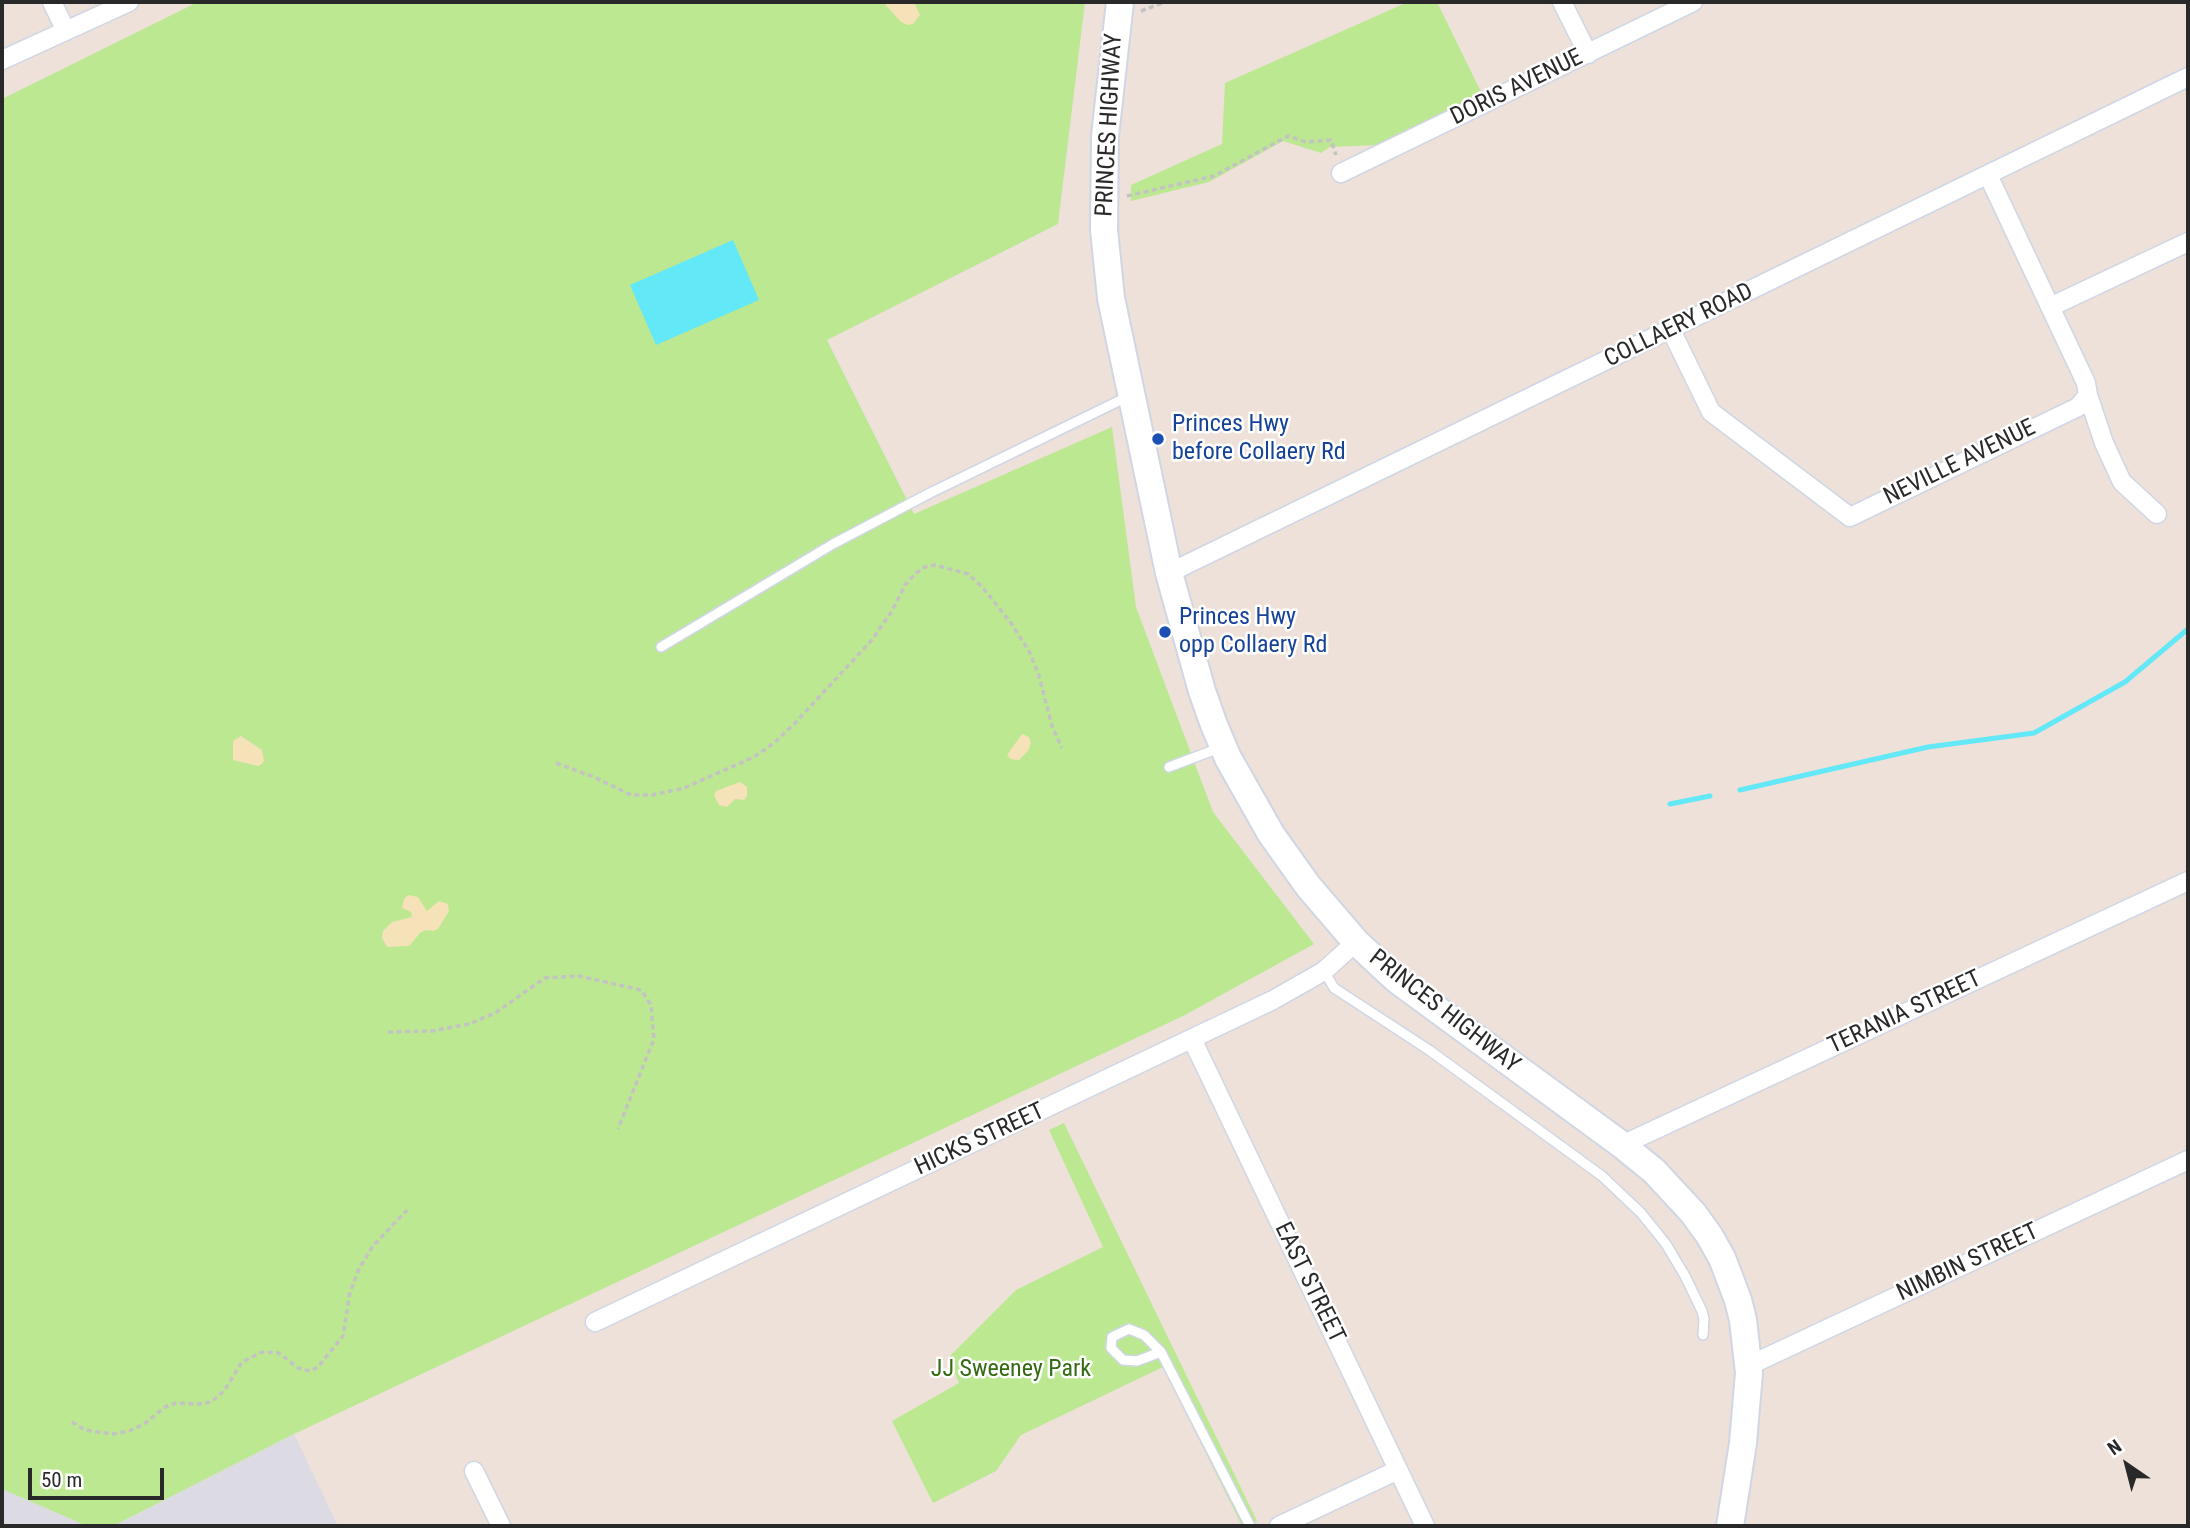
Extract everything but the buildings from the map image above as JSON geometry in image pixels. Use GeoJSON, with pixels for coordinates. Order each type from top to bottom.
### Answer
{"type":"FeatureCollection","features":[{"type":"Feature","properties":{"kind":"main road","name":"PRINCES HIGHWAY"},"geometry":{"type":"LineString","coordinates":[[1130,6],[1105,136],[1104,230],[1111,298],[1169,573],[1202,691],[1223,747],[1271,834],[1308,886],[1356,942],[1406,988],[1654,1171],[1681,1199],[1709,1235],[1732,1280],[1743,1320],[1748,1366],[1746,1421],[1730,1526]]}},
{"type":"Feature","properties":{"kind":"street"},"geometry":{"type":"LineString","coordinates":[[52,2],[66,31]]}},
{"type":"Feature","properties":{"kind":"street"},"geometry":{"type":"LineString","coordinates":[[2,60],[129,2]]}},
{"type":"Feature","properties":{"kind":"street"},"geometry":{"type":"LineString","coordinates":[[1562,2],[1588,54]]}},
{"type":"Feature","properties":{"kind":"street","name":"DORIS AVENUE"},"geometry":{"type":"LineString","coordinates":[[1341,173],[1693,2]]}},
{"type":"Feature","properties":{"kind":"street","name":"COLLAERY ROAD"},"geometry":{"type":"LineString","coordinates":[[1169,573],[2188,77]]}},
{"type":"Feature","properties":{"kind":"street"},"geometry":{"type":"LineString","coordinates":[[1988,176],[2086,383],[2104,443],[2122,482],[2157,514]]}},
{"type":"Feature","properties":{"kind":"street"},"geometry":{"type":"LineString","coordinates":[[2050,307],[2188,242]]}},
{"type":"Feature","properties":{"kind":"street","name":"NEVILLE AVENUE"},"geometry":{"type":"LineString","coordinates":[[1671,330],[1711,412],[1850,517],[2078,407],[2088,396]]}},
{"type":"Feature","properties":{"kind":"street","name":"TERANIA STREET"},"geometry":{"type":"LineString","coordinates":[[1622,1145],[2188,881]]}},
{"type":"Feature","properties":{"kind":"street","name":"HICKS STREET"},"geometry":{"type":"LineString","coordinates":[[595,1322],[1273,1000],[1324,971],[1356,942]]}},
{"type":"Feature","properties":{"kind":"street","name":"EAST STREET"},"geometry":{"type":"LineString","coordinates":[[1192,1039],[1425,1526]]}},
{"type":"Feature","properties":{"kind":"street","name":"NIMBIN STREET"},"geometry":{"type":"LineString","coordinates":[[1748,1366],[2188,1160]]}},
{"type":"Feature","properties":{"kind":"street"},"geometry":{"type":"LineString","coordinates":[[1279,1526],[1398,1470]]}},
{"type":"Feature","properties":{"kind":"street"},"geometry":{"type":"LineString","coordinates":[[474,1471],[501,1526]]}},
{"type":"Feature","properties":{"kind":"lane"},"geometry":{"type":"LineString","coordinates":[[661,647],[833,544],[930,493],[1131,395]]}},
{"type":"Feature","properties":{"kind":"lane"},"geometry":{"type":"LineString","coordinates":[[1169,767],[1223,747]]}},
{"type":"Feature","properties":{"kind":"lane"},"geometry":{"type":"LineString","coordinates":[[1324,971],[1335,988],[1439,1058],[1602,1176],[1641,1213],[1666,1244],[1685,1276],[1702,1311],[1703,1335]]}},
{"type":"Feature","properties":{"kind":"lane"},"geometry":{"type":"LineString","coordinates":[[1161,1352],[1137,1361],[1124,1360],[1111,1348],[1112,1337],[1129,1329],[1144,1335],[1161,1352],[1250,1526]]}},
{"type":"Feature","properties":{"kind":"path"},"geometry":{"type":"LineString","coordinates":[[1130,6],[1165,2]]}},
{"type":"Feature","properties":{"kind":"path"},"geometry":{"type":"LineString","coordinates":[[1125,197],[1214,176],[1288,136],[1306,142],[1331,140],[1341,173]]}},
{"type":"Feature","properties":{"kind":"path"},"geometry":{"type":"LineString","coordinates":[[556,763],[631,795],[684,788],[754,757],[781,736],[846,669],[892,611],[905,585],[916,573],[935,565],[968,575],[984,588],[1011,623],[1029,651],[1039,676],[1052,726],[1062,748]]}},
{"type":"Feature","properties":{"kind":"path"},"geometry":{"type":"LineString","coordinates":[[388,1032],[432,1031],[469,1024],[495,1013],[545,978],[579,975],[641,990],[651,1005],[654,1039],[618,1129]]}},
{"type":"Feature","properties":{"kind":"path"},"geometry":{"type":"LineString","coordinates":[[72,1422],[85,1430],[113,1434],[144,1424],[165,1407],[176,1403],[211,1402],[224,1391],[242,1362],[262,1352],[279,1353],[298,1368],[310,1371],[318,1367],[343,1336],[350,1292],[359,1269],[373,1246],[407,1210]]}},
{"type":"Feature","properties":{"kind":"shaded area"},"geometry":{"type":"Polygon","coordinates":[[[294,1434],[338,1526],[113,1526],[294,1434]]]}},
{"type":"Feature","properties":{"kind":"shaded area"},"geometry":{"type":"Polygon","coordinates":[[[2,1489],[87,1526],[2,1526],[2,1489]]]}},
{"type":"Feature","properties":{"kind":"green space"},"geometry":{"type":"Polygon","coordinates":[[[198,2],[1085,2],[1058,224],[827,340],[914,514],[1112,427],[1136,607],[1213,812],[1314,944],[1185,1015],[294,1434],[113,1526],[87,1526],[2,1489],[2,99],[198,2]]]}},
{"type":"Feature","properties":{"kind":"green space"},"geometry":{"type":"Polygon","coordinates":[[[1408,2],[1437,2],[1482,94],[1378,145],[1330,147],[1321,153],[1283,141],[1209,182],[1131,201],[1131,185],[1222,144],[1225,83],[1408,2]]]}},
{"type":"Feature","properties":{"kind":"green space","name":"JJ Sweeney Park"},"geometry":{"type":"Polygon","coordinates":[[[1064,1123],[1257,1521],[1247,1526],[1242,1526],[1163,1367],[1021,1435],[996,1471],[933,1503],[892,1421],[959,1383],[948,1358],[1016,1290],[1103,1247],[1049,1130],[1064,1123]]]}},
{"type":"Feature","properties":{"kind":"sand"},"geometry":{"type":"Polygon","coordinates":[[[883,2],[914,2],[920,15],[913,24],[908,25],[901,22],[883,2]]]}},
{"type":"Feature","properties":{"kind":"sand"},"geometry":{"type":"Polygon","coordinates":[[[1022,734],[1029,737],[1031,743],[1028,751],[1019,760],[1010,759],[1007,755],[1022,734]]]}},
{"type":"Feature","properties":{"kind":"sand"},"geometry":{"type":"Polygon","coordinates":[[[241,736],[262,750],[262,764],[258,766],[233,760],[233,741],[241,736]]]}},
{"type":"Feature","properties":{"kind":"sand"},"geometry":{"type":"Polygon","coordinates":[[[740,782],[747,787],[744,800],[735,799],[727,807],[719,805],[714,795],[716,791],[740,782]]]}},
{"type":"Feature","properties":{"kind":"sand"},"geometry":{"type":"Polygon","coordinates":[[[408,895],[418,897],[427,911],[439,901],[448,904],[449,911],[438,929],[421,932],[409,946],[387,947],[382,938],[383,931],[392,922],[412,917],[411,912],[402,908],[408,895]]]}},
{"type":"Feature","properties":{"kind":"water"},"geometry":{"type":"Polygon","coordinates":[[[733,240],[759,300],[656,345],[630,285],[733,240]]]}},
{"type":"Feature","properties":{"kind":"waterway"},"geometry":{"type":"LineString","coordinates":[[1740,790],[1928,747],[2034,733],[2125,682],[2188,629]]}},
{"type":"Feature","properties":{"kind":"waterway"},"geometry":{"type":"LineString","coordinates":[[1670,804],[1710,796]]}},
{"type":"Feature","properties":{"kind":"place","name":"Princes Hwy before Collaery Rd"},"geometry":{"type":"Point","coordinates":[1158,439]}},
{"type":"Feature","properties":{"kind":"place","name":"Princes Hwy opp Collaery Rd"},"geometry":{"type":"Point","coordinates":[1165,632]}}]}
